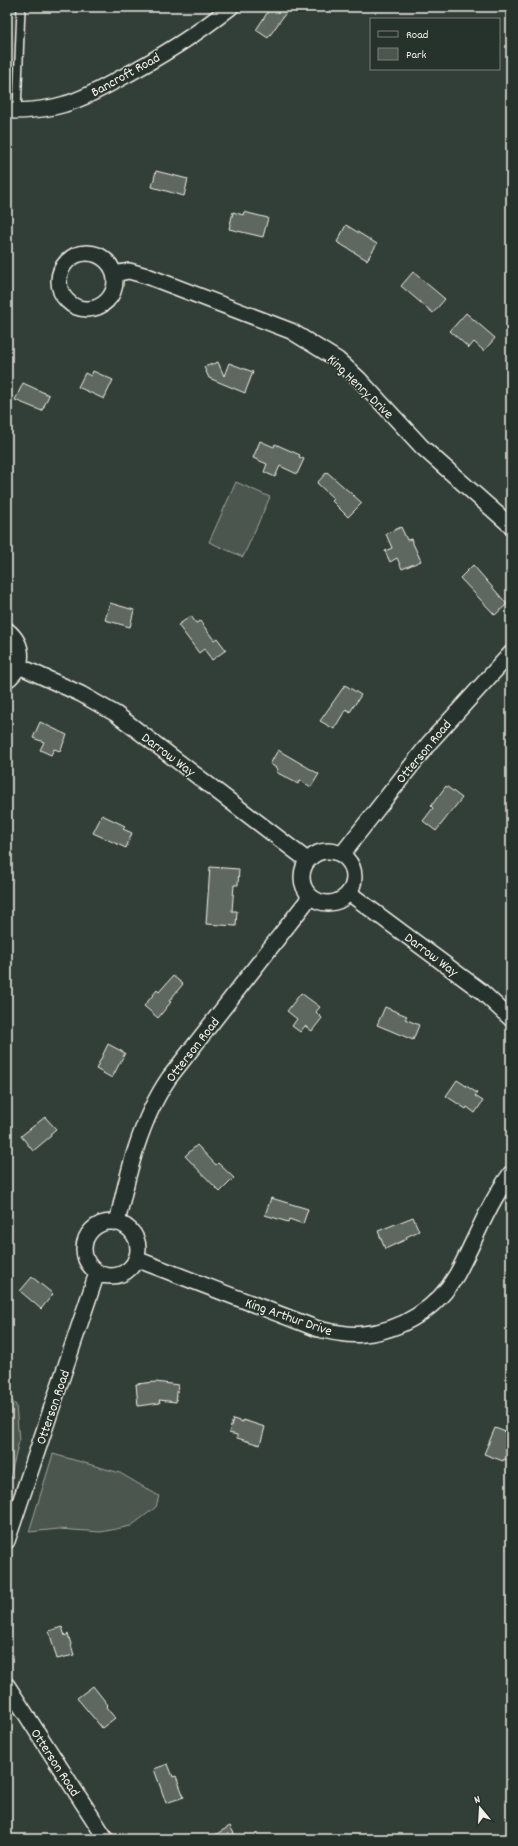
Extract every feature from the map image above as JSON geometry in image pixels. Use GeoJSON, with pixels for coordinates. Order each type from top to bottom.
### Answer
{"type":"FeatureCollection","features":[{"type":"Feature","properties":{"kind":"street","name":"Bancroft Road"},"geometry":{"type":"LineString","coordinates":[[12,111],[35,110],[65,104],[93,92],[133,71],[198,32],[231,7]]}},
{"type":"Feature","properties":{"kind":"street","name":"King Henry Drive"},"geometry":{"type":"LineString","coordinates":[[114,274],[129,271],[147,276],[291,331],[315,344],[338,360],[359,379],[422,447],[511,526]]}},
{"type":"Feature","properties":{"kind":"street"},"geometry":{"type":"LineString","coordinates":[[7,630],[20,646],[21,656],[19,666],[14,674],[7,680]]}},
{"type":"Feature","properties":{"kind":"street","name":"Otterson Road"},"geometry":{"type":"LineString","coordinates":[[342,854],[430,742],[511,653]]}},
{"type":"Feature","properties":{"kind":"street","name":"Darrow Way"},"geometry":{"type":"LineString","coordinates":[[19,666],[81,694],[122,718],[307,860]]}},
{"type":"Feature","properties":{"kind":"street"},"geometry":{"type":"LineString","coordinates":[[323,851],[342,854],[351,863],[355,875],[354,882],[349,893],[344,898],[331,903],[323,903],[310,897],[306,892],[302,879],[304,866],[307,860],[323,851]]}},
{"type":"Feature","properties":{"kind":"street","name":"Darrow Way"},"geometry":{"type":"LineString","coordinates":[[349,893],[481,991],[511,1019]]}},
{"type":"Feature","properties":{"kind":"street","name":"Otterson Road"},"geometry":{"type":"LineString","coordinates":[[117,1223],[136,1150],[157,1095],[310,897]]}},
{"type":"Feature","properties":{"kind":"street","name":"King Arthur Drive"},"geometry":{"type":"LineString","coordinates":[[136,1258],[318,1329],[340,1333],[362,1334],[383,1330],[398,1325],[416,1316],[434,1304],[446,1291],[456,1276],[483,1221],[511,1173]]}},
{"type":"Feature","properties":{"kind":"street"},"geometry":{"type":"LineString","coordinates":[[117,1223],[124,1226],[135,1236],[138,1251],[136,1258],[127,1271],[120,1275],[105,1276],[97,1273],[86,1260],[84,1244],[93,1229],[100,1225],[117,1223]]}},
{"type":"Feature","properties":{"kind":"street","name":"Otterson Road"},"geometry":{"type":"LineString","coordinates":[[7,1541],[97,1273]]}},
{"type":"Feature","properties":{"kind":"street","name":"Otterson Road"},"geometry":{"type":"LineString","coordinates":[[7,1686],[106,1839]]}},
{"type":"Feature","properties":{"kind":"lane"},"geometry":{"type":"LineString","coordinates":[[12,111],[21,7]]}},
{"type":"Feature","properties":{"kind":"green space"},"geometry":{"type":"Polygon","coordinates":[[[236,482],[270,497],[243,557],[209,542],[236,482]]]}},
{"type":"Feature","properties":{"kind":"green space"},"geometry":{"type":"Polygon","coordinates":[[[7,1396],[16,1405],[19,1441],[7,1491],[7,1396]]]}},
{"type":"Feature","properties":{"kind":"green space"},"geometry":{"type":"Polygon","coordinates":[[[53,1454],[120,1473],[159,1496],[156,1507],[131,1526],[101,1532],[59,1529],[29,1532],[53,1454]]]}},
{"type":"Feature","properties":{"kind":"building"},"geometry":{"type":"Polygon","coordinates":[[[271,7],[290,7],[268,38],[256,30],[271,7]]]}},
{"type":"Feature","properties":{"kind":"building"},"geometry":{"type":"Polygon","coordinates":[[[156,171],[188,179],[184,196],[152,187],[156,171]]]}},
{"type":"Feature","properties":{"kind":"building"},"geometry":{"type":"Polygon","coordinates":[[[233,212],[243,215],[244,212],[268,218],[263,237],[229,229],[233,212]]]}},
{"type":"Feature","properties":{"kind":"building"},"geometry":{"type":"Polygon","coordinates":[[[346,225],[377,244],[367,260],[337,242],[346,225]]]}},
{"type":"Feature","properties":{"kind":"building"},"geometry":{"type":"Polygon","coordinates":[[[413,272],[445,299],[433,313],[401,286],[413,272]]]}},
{"type":"Feature","properties":{"kind":"building"},"geometry":{"type":"Polygon","coordinates":[[[466,313],[495,338],[484,351],[474,342],[469,348],[450,331],[466,313]]]}},
{"type":"Feature","properties":{"kind":"building"},"geometry":{"type":"Polygon","coordinates":[[[218,362],[224,376],[229,363],[253,372],[245,393],[209,378],[204,367],[218,362]]]}},
{"type":"Feature","properties":{"kind":"building"},"geometry":{"type":"Polygon","coordinates":[[[93,371],[113,380],[104,399],[78,387],[85,373],[91,376],[93,371]]]}},
{"type":"Feature","properties":{"kind":"building"},"geometry":{"type":"Polygon","coordinates":[[[23,383],[49,395],[42,411],[15,400],[23,383]]]}},
{"type":"Feature","properties":{"kind":"building"},"geometry":{"type":"Polygon","coordinates":[[[260,441],[274,447],[275,444],[300,455],[299,457],[304,459],[297,474],[280,466],[275,477],[264,472],[267,464],[253,458],[260,441]]]}},
{"type":"Feature","properties":{"kind":"building"},"geometry":{"type":"Polygon","coordinates":[[[327,472],[362,503],[348,517],[332,501],[334,499],[317,483],[327,472]]]}},
{"type":"Feature","properties":{"kind":"building"},"geometry":{"type":"Polygon","coordinates":[[[401,527],[407,540],[411,539],[421,561],[402,569],[397,558],[390,562],[385,551],[392,548],[386,534],[401,527]]]}},
{"type":"Feature","properties":{"kind":"building"},"geometry":{"type":"Polygon","coordinates":[[[473,565],[507,604],[495,615],[460,578],[473,565]]]}},
{"type":"Feature","properties":{"kind":"building"},"geometry":{"type":"Polygon","coordinates":[[[110,603],[134,610],[130,627],[105,620],[110,603]]]}},
{"type":"Feature","properties":{"kind":"building"},"geometry":{"type":"Polygon","coordinates":[[[191,616],[196,623],[200,621],[214,640],[217,638],[226,650],[212,660],[204,649],[199,653],[178,625],[191,616]]]}},
{"type":"Feature","properties":{"kind":"building"},"geometry":{"type":"Polygon","coordinates":[[[345,685],[361,695],[350,712],[346,709],[334,729],[320,721],[345,685]]]}},
{"type":"Feature","properties":{"kind":"building"},"geometry":{"type":"Polygon","coordinates":[[[40,722],[67,735],[60,751],[54,749],[51,755],[40,750],[44,742],[33,738],[40,722]]]}},
{"type":"Feature","properties":{"kind":"building"},"geometry":{"type":"Polygon","coordinates":[[[278,750],[319,774],[311,787],[300,780],[298,784],[276,772],[278,769],[270,764],[278,750]]]}},
{"type":"Feature","properties":{"kind":"building"},"geometry":{"type":"Polygon","coordinates":[[[446,786],[462,798],[436,831],[423,821],[433,808],[431,806],[446,786]]]}},
{"type":"Feature","properties":{"kind":"building"},"geometry":{"type":"Polygon","coordinates":[[[102,815],[125,826],[123,829],[132,833],[126,848],[93,833],[102,815]]]}},
{"type":"Feature","properties":{"kind":"building"},"geometry":{"type":"Polygon","coordinates":[[[210,867],[239,869],[238,885],[234,885],[232,911],[237,911],[236,926],[206,924],[210,867]]]}},
{"type":"Feature","properties":{"kind":"building"},"geometry":{"type":"Polygon","coordinates":[[[173,976],[183,984],[169,1001],[171,1002],[158,1018],[144,1006],[157,990],[159,992],[173,976]]]}},
{"type":"Feature","properties":{"kind":"building"},"geometry":{"type":"Polygon","coordinates":[[[301,993],[320,1007],[316,1012],[322,1018],[312,1031],[305,1026],[300,1032],[292,1026],[297,1019],[287,1011],[301,993]]]}},
{"type":"Feature","properties":{"kind":"building"},"geometry":{"type":"Polygon","coordinates":[[[385,1007],[407,1016],[405,1019],[419,1025],[413,1040],[377,1025],[385,1007]]]}},
{"type":"Feature","properties":{"kind":"building"},"geometry":{"type":"Polygon","coordinates":[[[108,1044],[125,1053],[112,1078],[96,1069],[108,1044]]]}},
{"type":"Feature","properties":{"kind":"building"},"geometry":{"type":"Polygon","coordinates":[[[457,1080],[477,1093],[475,1096],[483,1101],[475,1113],[446,1096],[457,1080]]]}},
{"type":"Feature","properties":{"kind":"building"},"geometry":{"type":"Polygon","coordinates":[[[45,1117],[56,1129],[50,1134],[51,1136],[33,1151],[21,1136],[45,1117]]]}},
{"type":"Feature","properties":{"kind":"building"},"geometry":{"type":"Polygon","coordinates":[[[197,1145],[216,1165],[218,1163],[234,1178],[220,1192],[185,1156],[197,1145]]]}},
{"type":"Feature","properties":{"kind":"building"},"geometry":{"type":"Polygon","coordinates":[[[271,1198],[308,1209],[303,1224],[289,1219],[288,1222],[265,1215],[271,1198]]]}},
{"type":"Feature","properties":{"kind":"building"},"geometry":{"type":"Polygon","coordinates":[[[413,1217],[419,1231],[406,1237],[407,1239],[385,1249],[378,1231],[413,1217]]]}},
{"type":"Feature","properties":{"kind":"building"},"geometry":{"type":"Polygon","coordinates":[[[32,1277],[53,1294],[41,1309],[20,1291],[32,1277]]]}},
{"type":"Feature","properties":{"kind":"building"},"geometry":{"type":"Polygon","coordinates":[[[156,1382],[178,1385],[176,1402],[159,1400],[160,1403],[138,1406],[136,1384],[156,1382]]]}},
{"type":"Feature","properties":{"kind":"building"},"geometry":{"type":"Polygon","coordinates":[[[233,1419],[243,1422],[243,1420],[265,1427],[260,1445],[237,1438],[237,1435],[229,1433],[233,1419]]]}},
{"type":"Feature","properties":{"kind":"building"},"geometry":{"type":"Polygon","coordinates":[[[495,1428],[511,1434],[511,1462],[504,1459],[503,1461],[484,1454],[495,1428]]]}},
{"type":"Feature","properties":{"kind":"building"},"geometry":{"type":"Polygon","coordinates":[[[62,1627],[65,1636],[68,1634],[74,1655],[57,1659],[49,1631],[62,1627]]]}},
{"type":"Feature","properties":{"kind":"building"},"geometry":{"type":"Polygon","coordinates":[[[93,1686],[108,1705],[106,1707],[115,1718],[102,1728],[77,1698],[93,1686]]]}},
{"type":"Feature","properties":{"kind":"building"},"geometry":{"type":"Polygon","coordinates":[[[168,1764],[173,1777],[176,1776],[184,1797],[166,1803],[154,1769],[168,1764]]]}},
{"type":"Feature","properties":{"kind":"building"},"geometry":{"type":"Polygon","coordinates":[[[230,1826],[237,1839],[208,1839],[230,1826]]]}}]}
